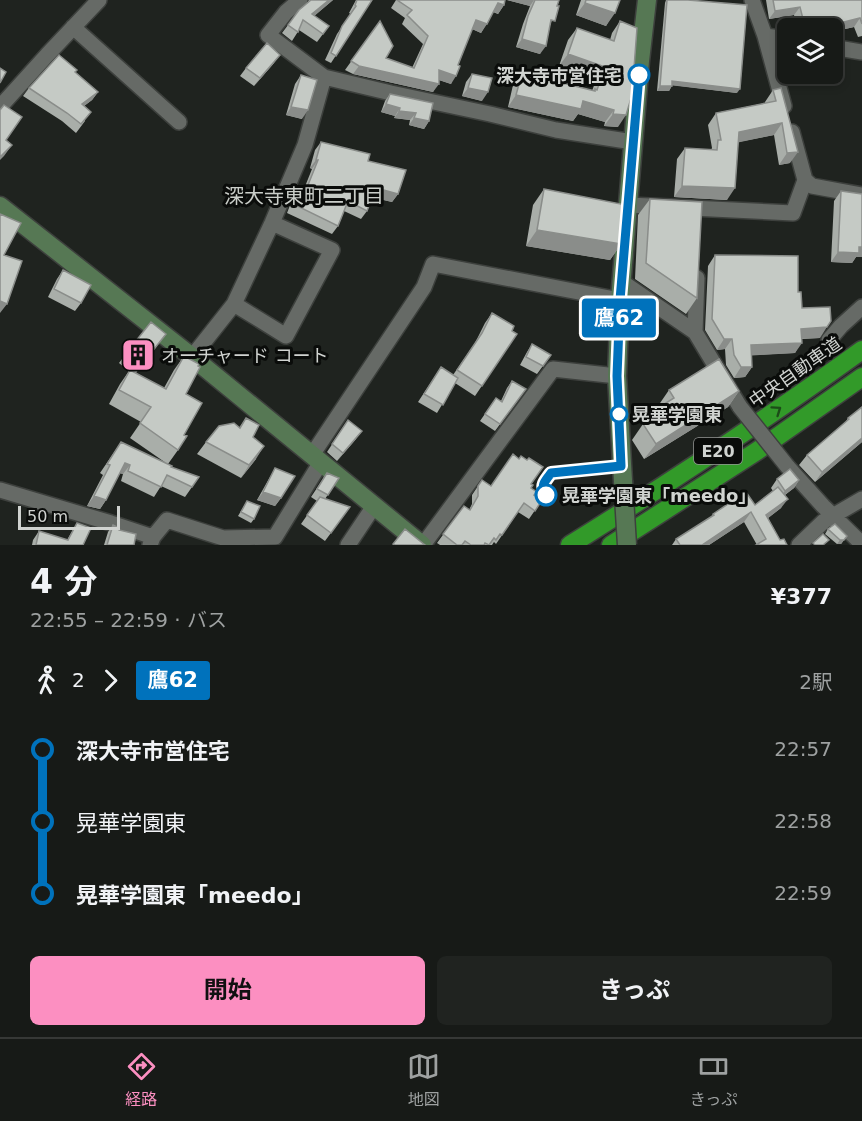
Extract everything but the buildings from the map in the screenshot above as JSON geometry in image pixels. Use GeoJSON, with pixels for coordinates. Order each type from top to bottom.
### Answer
{"type":"FeatureCollection","features":[{"type":"Feature","properties":{"kind":"highway","name":"中央自動車道"},"geometry":{"type":"LineString","coordinates":[[570,545],[701,462],[862,350]]}},
{"type":"Feature","properties":{"kind":"highway","name":"E20"},"geometry":{"type":"LineString","coordinates":[[611,545],[757,451],[862,377]]}},
{"type":"Feature","properties":{"kind":"street"},"geometry":{"type":"LineString","coordinates":[[0,106],[99,0]]}},
{"type":"Feature","properties":{"kind":"street"},"geometry":{"type":"LineString","coordinates":[[300,0],[285,6],[268,35],[324,77],[556,130],[633,142]]}},
{"type":"Feature","properties":{"kind":"street"},"geometry":{"type":"LineString","coordinates":[[627,545],[617,376],[621,291],[647,0]]}},
{"type":"Feature","properties":{"kind":"street"},"geometry":{"type":"LineString","coordinates":[[752,0],[765,36],[805,180],[812,186],[862,195]]}},
{"type":"Feature","properties":{"kind":"street"},"geometry":{"type":"LineString","coordinates":[[73,27],[179,123]]}},
{"type":"Feature","properties":{"kind":"street"},"geometry":{"type":"LineString","coordinates":[[765,36],[777,38]]}},
{"type":"Feature","properties":{"kind":"street"},"geometry":{"type":"LineString","coordinates":[[843,48],[862,51]]}},
{"type":"Feature","properties":{"kind":"street"},"geometry":{"type":"LineString","coordinates":[[192,357],[234,304],[272,224],[305,145],[324,77]]}},
{"type":"Feature","properties":{"kind":"street"},"geometry":{"type":"LineString","coordinates":[[629,205],[700,214],[793,213],[805,180]]}},
{"type":"Feature","properties":{"kind":"street"},"geometry":{"type":"LineString","coordinates":[[0,207],[192,357],[423,545],[553,369],[617,376]]}},
{"type":"Feature","properties":{"kind":"street"},"geometry":{"type":"LineString","coordinates":[[234,304],[286,336],[332,250],[272,224]]}},
{"type":"Feature","properties":{"kind":"street"},"geometry":{"type":"LineString","coordinates":[[695,332],[698,262]]}},
{"type":"Feature","properties":{"kind":"street"},"geometry":{"type":"LineString","coordinates":[[0,490],[111,523],[151,541],[167,520],[224,537],[274,537],[316,459],[424,287],[433,264],[621,291],[695,332],[740,408],[787,466],[862,544]]}},
{"type":"Feature","properties":{"kind":"street"},"geometry":{"type":"LineString","coordinates":[[829,340],[862,308]]}},
{"type":"Feature","properties":{"kind":"street"},"geometry":{"type":"LineString","coordinates":[[799,545],[824,521],[862,499]]}},
{"type":"Feature","properties":{"kind":"street"},"geometry":{"type":"LineString","coordinates":[[348,545],[374,506]]}},
{"type":"Feature","properties":{"kind":"bus line","name":"鷹62"},"geometry":{"type":"LineString","coordinates":[[546,495],[543,484],[551,473],[621,466],[617,376],[620,300],[639,75]]}},
{"type":"Feature","properties":{"kind":"place","name":"深大寺市営住宅"},"geometry":{"type":"Point","coordinates":[639,75]}},
{"type":"Feature","properties":{"kind":"place","name":"オーチャード コート"},"geometry":{"type":"Point","coordinates":[138,355]}},
{"type":"Feature","properties":{"kind":"place","name":"晃華学園東"},"geometry":{"type":"Point","coordinates":[619,414]}},
{"type":"Feature","properties":{"kind":"place","name":"晃華学園東「meedo」"},"geometry":{"type":"Point","coordinates":[546,495]}},
{"type":"Feature","properties":{"kind":"district","name":"深大寺東町二丁目"},"geometry":{"type":"Point","coordinates":[304,196]}}]}
